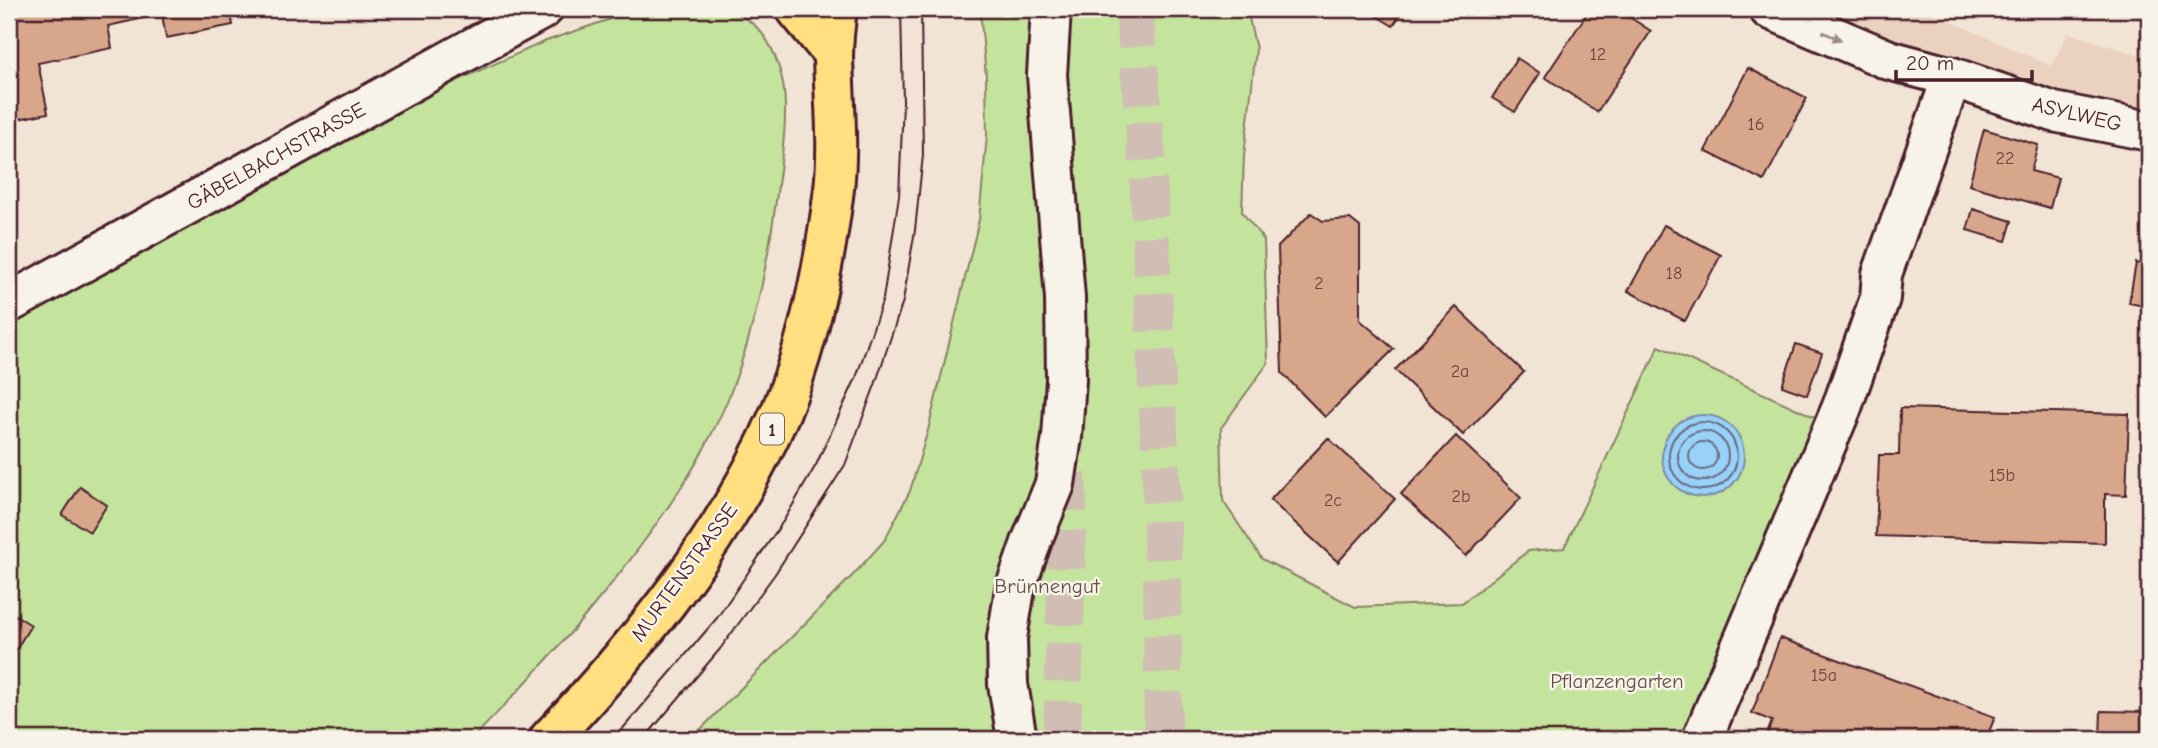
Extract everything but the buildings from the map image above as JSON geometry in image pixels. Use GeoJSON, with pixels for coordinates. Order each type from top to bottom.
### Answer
{"type":"FeatureCollection","features":[{"type":"Feature","properties":{"kind":"main road"},"geometry":{"type":"LineString","coordinates":[[796,9],[833,54]]}},
{"type":"Feature","properties":{"kind":"main road","name":"MURTENSTRASSE"},"geometry":{"type":"LineString","coordinates":[[549,739],[643,631],[694,565],[738,497],[781,410],[810,320],[834,188],[838,122],[833,54],[837,9]]}},
{"type":"Feature","properties":{"kind":"street","name":"GÄBELBACHSTRASSE"},"geometry":{"type":"LineString","coordinates":[[9,303],[498,20],[543,9]]}},
{"type":"Feature","properties":{"kind":"street"},"geometry":{"type":"LineString","coordinates":[[1017,739],[1008,684],[1007,638],[1015,589],[1055,484],[1066,380],[1065,298],[1046,75],[1051,9]]}},
{"type":"Feature","properties":{"kind":"street","name":"ASYLWEG"},"geometry":{"type":"LineString","coordinates":[[1769,9],[1889,60],[1952,77],[2054,112],[2149,131]]}},
{"type":"Feature","properties":{"kind":"street"},"geometry":{"type":"LineString","coordinates":[[1702,739],[1842,407],[1880,299],[1882,274],[1952,77]]}},
{"type":"Feature","properties":{"kind":"shaded area"},"geometry":{"type":"Polygon","coordinates":[[[1811,9],[1923,9],[2051,66],[2068,33],[2149,58],[2149,117],[1905,45],[1811,9]]]}},
{"type":"Feature","properties":{"kind":"green space"},"geometry":{"type":"Polygon","coordinates":[[[681,7],[724,10],[737,14],[755,26],[772,48],[781,74],[785,107],[783,143],[761,287],[748,341],[730,394],[684,483],[637,551],[585,616],[472,739],[9,739],[9,326],[373,123],[445,86],[546,41],[640,9],[681,7]]]}},
{"type":"Feature","properties":{"kind":"green space","name":"Brünnengut"},"geometry":{"type":"Polygon","coordinates":[[[980,9],[1247,9],[1256,49],[1244,156],[1242,212],[1264,240],[1268,363],[1221,428],[1223,501],[1262,559],[1355,607],[1462,603],[1528,551],[1564,548],[1659,346],[1841,429],[1711,739],[691,739],[884,541],[910,491],[928,430],[979,220],[987,135],[986,77],[980,9]]]}},
{"type":"Feature","properties":{"kind":"water"},"geometry":{"type":"Polygon","coordinates":[[[1703,415],[1719,419],[1732,427],[1740,440],[1744,456],[1740,472],[1732,485],[1719,493],[1703,497],[1687,493],[1674,485],[1666,472],[1662,456],[1666,440],[1674,427],[1687,419],[1703,415]]]}},
{"type":"Feature","properties":{"kind":"tunnel"},"geometry":{"type":"LineString","coordinates":[[1134,9],[1148,169],[1162,504],[1163,739]]}},
{"type":"Feature","properties":{"kind":"tunnel"},"geometry":{"type":"LineString","coordinates":[[1062,739],[1068,506],[1066,451]]}},
{"type":"Feature","properties":{"kind":"tram line"},"geometry":{"type":"LineString","coordinates":[[614,739],[717,618],[784,520],[816,465],[856,378],[883,299],[899,196],[903,102],[901,9]]}},
{"type":"Feature","properties":{"kind":"tram line"},"geometry":{"type":"LineString","coordinates":[[644,739],[720,649],[775,574],[845,465],[903,301],[915,230],[923,155],[921,9]]}},
{"type":"Feature","properties":{"kind":"park label","name":"Pflanzengarten"},"geometry":{"type":"Point","coordinates":[1617,681]}}]}
